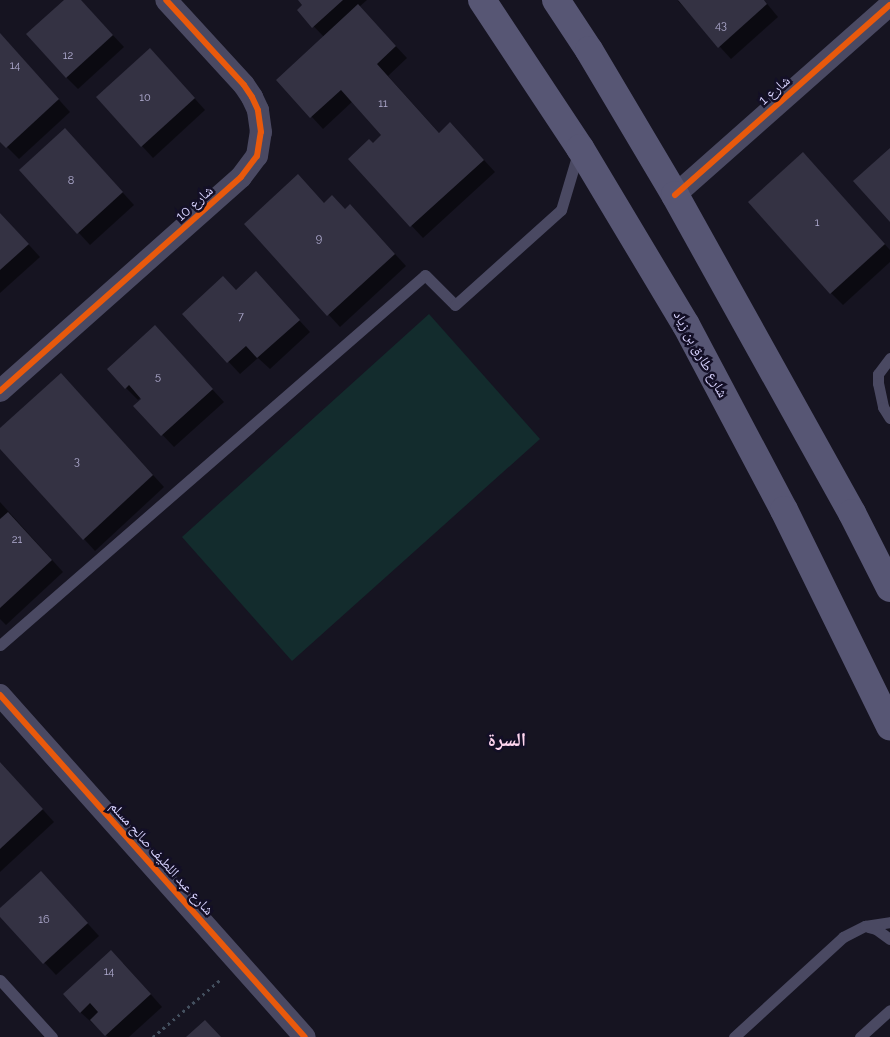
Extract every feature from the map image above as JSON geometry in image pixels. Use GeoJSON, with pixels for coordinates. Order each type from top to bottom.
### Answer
{"type":"FeatureCollection","features":[{"type":"Feature","properties":{"kind":"main road"},"geometry":{"type":"LineString","coordinates":[[556,0],[589,50],[675,195],[852,513],[890,588]]}},
{"type":"Feature","properties":{"kind":"main road","name":"شارع طارق بن زياد"},"geometry":{"type":"LineString","coordinates":[[489,6],[580,148],[686,326],[784,510],[890,726]]}},
{"type":"Feature","properties":{"kind":"street","name":"شارع 10"},"geometry":{"type":"LineString","coordinates":[[0,391],[241,177],[257,156],[261,132],[258,110],[252,97],[244,85],[166,0]]}},
{"type":"Feature","properties":{"kind":"street","name":"شارع 1"},"geometry":{"type":"LineString","coordinates":[[675,195],[890,5]]}},
{"type":"Feature","properties":{"kind":"street","name":"شارع عبد اللطيف صالح مسلم"},"geometry":{"type":"LineString","coordinates":[[0,695],[305,1037]]}},
{"type":"Feature","properties":{"kind":"lane"},"geometry":{"type":"LineString","coordinates":[[0,645],[425,275],[455,305],[561,210],[580,148]]}},
{"type":"Feature","properties":{"kind":"lane"},"geometry":{"type":"LineString","coordinates":[[890,358],[878,374],[883,407],[890,418]]}},
{"type":"Feature","properties":{"kind":"lane"},"geometry":{"type":"LineString","coordinates":[[734,1037],[843,938],[865,926],[890,922]]}},
{"type":"Feature","properties":{"kind":"lane"},"geometry":{"type":"LineString","coordinates":[[865,926],[876,929],[890,939]]}},
{"type":"Feature","properties":{"kind":"lane"},"geometry":{"type":"LineString","coordinates":[[0,980],[52,1037]]}},
{"type":"Feature","properties":{"kind":"lane"},"geometry":{"type":"LineString","coordinates":[[860,1037],[890,1010]]}},
{"type":"Feature","properties":{"kind":"path"},"geometry":{"type":"LineString","coordinates":[[153,1037],[239,963]]}},
{"type":"Feature","properties":{"kind":"green space"},"geometry":{"type":"Polygon","coordinates":[[[429,314],[540,439],[292,661],[182,537],[429,314]]]}},
{"type":"Feature","properties":{"kind":"building"},"geometry":{"type":"Polygon","coordinates":[[[64,0],[81,0],[113,35],[66,78],[26,34],[64,0]]]}},
{"type":"Feature","properties":{"kind":"building"},"geometry":{"type":"Polygon","coordinates":[[[298,0],[343,0],[312,28],[297,10],[302,5],[298,0]]]}},
{"type":"Feature","properties":{"kind":"building"},"geometry":{"type":"Polygon","coordinates":[[[678,0],[764,0],[767,4],[718,48],[678,0]]]}},
{"type":"Feature","properties":{"kind":"building"},"geometry":{"type":"Polygon","coordinates":[[[358,4],[396,46],[377,64],[439,133],[450,122],[484,160],[410,227],[348,159],[369,139],[373,143],[381,135],[341,90],[310,118],[276,80],[358,4]]]}},
{"type":"Feature","properties":{"kind":"building"},"geometry":{"type":"Polygon","coordinates":[[[0,33],[59,99],[6,148],[0,142],[0,33]]]}},
{"type":"Feature","properties":{"kind":"building"},"geometry":{"type":"Polygon","coordinates":[[[150,48],[195,98],[141,147],[96,97],[150,48]]]}},
{"type":"Feature","properties":{"kind":"building"},"geometry":{"type":"Polygon","coordinates":[[[65,128],[123,192],[77,234],[19,170],[65,128]]]}},
{"type":"Feature","properties":{"kind":"building"},"geometry":{"type":"Polygon","coordinates":[[[890,148],[890,222],[853,181],[890,148]]]}},
{"type":"Feature","properties":{"kind":"building"},"geometry":{"type":"Polygon","coordinates":[[[803,152],[885,244],[830,294],[748,202],[803,152]]]}},
{"type":"Feature","properties":{"kind":"building"},"geometry":{"type":"Polygon","coordinates":[[[298,174],[324,203],[332,195],[345,209],[350,204],[395,254],[327,316],[244,224],[298,174]]]}},
{"type":"Feature","properties":{"kind":"building"},"geometry":{"type":"Polygon","coordinates":[[[0,213],[29,244],[0,270],[0,213]]]}},
{"type":"Feature","properties":{"kind":"building"},"geometry":{"type":"Polygon","coordinates":[[[256,271],[300,320],[257,358],[246,346],[227,363],[182,314],[223,276],[236,290],[256,271]]]}},
{"type":"Feature","properties":{"kind":"building"},"geometry":{"type":"Polygon","coordinates":[[[155,325],[213,389],[161,436],[133,406],[141,399],[129,385],[125,389],[107,369],[155,325]]]}},
{"type":"Feature","properties":{"kind":"building"},"geometry":{"type":"Polygon","coordinates":[[[61,373],[153,475],[83,540],[0,449],[0,428],[61,373]]]}},
{"type":"Feature","properties":{"kind":"building"},"geometry":{"type":"Polygon","coordinates":[[[8,512],[52,560],[0,608],[0,519],[8,512]]]}},
{"type":"Feature","properties":{"kind":"building"},"geometry":{"type":"Polygon","coordinates":[[[0,762],[43,809],[0,849],[0,762]]]}},
{"type":"Feature","properties":{"kind":"building"},"geometry":{"type":"Polygon","coordinates":[[[41,871],[88,923],[43,964],[0,917],[0,908],[41,871]]]}},
{"type":"Feature","properties":{"kind":"building"},"geometry":{"type":"Polygon","coordinates":[[[111,950],[151,994],[105,1036],[90,1020],[98,1012],[90,1003],[80,1013],[63,994],[111,950]]]}},
{"type":"Feature","properties":{"kind":"building"},"geometry":{"type":"Polygon","coordinates":[[[205,1020],[221,1037],[186,1037],[205,1020]]]}},
{"type":"Feature","properties":{"kind":"cycle path"},"geometry":{"type":"LineString","coordinates":[[0,391],[241,177],[257,156],[261,132],[258,110],[252,97],[244,85],[166,0]]}},
{"type":"Feature","properties":{"kind":"cycle path"},"geometry":{"type":"LineString","coordinates":[[675,195],[890,5]]}},
{"type":"Feature","properties":{"kind":"cycle path"},"geometry":{"type":"LineString","coordinates":[[0,695],[305,1037]]}},
{"type":"Feature","properties":{"kind":"district","name":"السرة"},"geometry":{"type":"Point","coordinates":[507,740]}}]}
